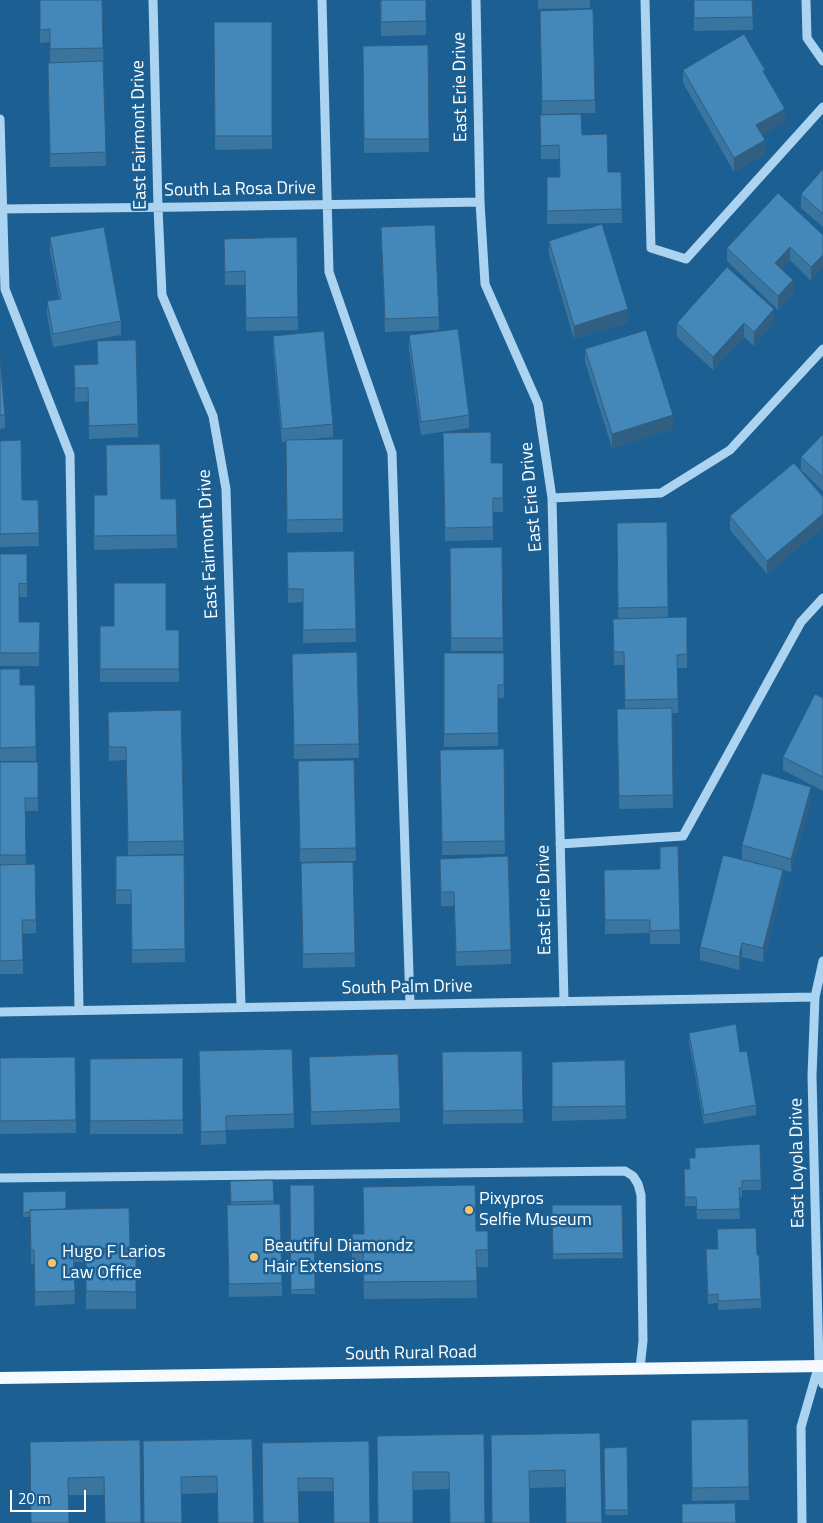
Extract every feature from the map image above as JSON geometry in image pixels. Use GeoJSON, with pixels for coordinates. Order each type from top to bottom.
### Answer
{"type":"FeatureCollection","features":[{"type":"Feature","properties":{"kind":"main road","name":"South Rural Road"},"geometry":{"type":"LineString","coordinates":[[0,1378],[821,1366]]}},
{"type":"Feature","properties":{"kind":"street","name":"East Fairmont Drive"},"geometry":{"type":"LineString","coordinates":[[153,0],[162,296],[213,416],[226,488],[241,1007]]}},
{"type":"Feature","properties":{"kind":"street"},"geometry":{"type":"LineString","coordinates":[[322,0],[328,272],[392,453],[410,1004]]}},
{"type":"Feature","properties":{"kind":"street","name":"East Erie Drive"},"geometry":{"type":"LineString","coordinates":[[476,0],[480,202],[485,284],[538,404],[552,498],[564,1002]]}},
{"type":"Feature","properties":{"kind":"street"},"geometry":{"type":"LineString","coordinates":[[645,0],[652,248],[686,259],[823,107]]}},
{"type":"Feature","properties":{"kind":"street"},"geometry":{"type":"LineString","coordinates":[[806,0],[807,38],[823,61]]}},
{"type":"Feature","properties":{"kind":"street"},"geometry":{"type":"LineString","coordinates":[[0,119],[1,209],[5,289],[70,455],[79,1010]]}},
{"type":"Feature","properties":{"kind":"street","name":"South La Rosa Drive"},"geometry":{"type":"LineString","coordinates":[[1,209],[480,202]]}},
{"type":"Feature","properties":{"kind":"street"},"geometry":{"type":"LineString","coordinates":[[552,498],[661,493],[730,450],[823,349]]}},
{"type":"Feature","properties":{"kind":"street"},"geometry":{"type":"LineString","coordinates":[[560,844],[683,836],[801,622],[823,598]]}},
{"type":"Feature","properties":{"kind":"street","name":"East Loyola Drive"},"geometry":{"type":"LineString","coordinates":[[823,961],[815,997],[812,1076],[823,1384]]}},
{"type":"Feature","properties":{"kind":"street","name":"South Palm Drive"},"geometry":{"type":"LineString","coordinates":[[0,1012],[815,997]]}},
{"type":"Feature","properties":{"kind":"street"},"geometry":{"type":"LineString","coordinates":[[0,1178],[625,1171],[633,1176],[638,1184],[641,1195],[643,1340],[640,1368]]}},
{"type":"Feature","properties":{"kind":"street","name":"East Loyola Drive"},"geometry":{"type":"LineString","coordinates":[[802,1523],[802,1427],[821,1366]]}},
{"type":"Feature","properties":{"kind":"building"},"geometry":{"type":"Polygon","coordinates":[[[40,0],[102,0],[103,48],[50,49],[50,29],[40,30],[40,0]]]}},
{"type":"Feature","properties":{"kind":"building"},"geometry":{"type":"Polygon","coordinates":[[[381,0],[426,0],[426,21],[381,22],[381,0]]]}},
{"type":"Feature","properties":{"kind":"building"},"geometry":{"type":"Polygon","coordinates":[[[694,0],[752,0],[753,17],[694,18],[694,0]]]}},
{"type":"Feature","properties":{"kind":"building"},"geometry":{"type":"Polygon","coordinates":[[[593,9],[595,100],[542,101],[540,11],[593,9]]]}},
{"type":"Feature","properties":{"kind":"building"},"geometry":{"type":"Polygon","coordinates":[[[214,22],[272,22],[272,136],[215,136],[214,22]]]}},
{"type":"Feature","properties":{"kind":"building"},"geometry":{"type":"Polygon","coordinates":[[[744,34],[785,109],[756,125],[765,140],[734,158],[683,70],[744,34]]]}},
{"type":"Feature","properties":{"kind":"building"},"geometry":{"type":"Polygon","coordinates":[[[428,45],[429,139],[364,139],[363,46],[428,45]]]}},
{"type":"Feature","properties":{"kind":"building"},"geometry":{"type":"Polygon","coordinates":[[[103,61],[106,152],[50,154],[48,63],[103,61]]]}},
{"type":"Feature","properties":{"kind":"building"},"geometry":{"type":"Polygon","coordinates":[[[581,114],[582,135],[607,134],[608,172],[621,172],[622,209],[547,211],[547,177],[560,177],[559,145],[541,146],[540,115],[581,114]]]}},
{"type":"Feature","properties":{"kind":"building"},"geometry":{"type":"Polygon","coordinates":[[[823,169],[823,214],[801,194],[823,169]]]}},
{"type":"Feature","properties":{"kind":"building"},"geometry":{"type":"Polygon","coordinates":[[[778,193],[823,235],[823,255],[811,267],[790,247],[775,263],[793,280],[778,296],[727,248],[778,193]]]}},
{"type":"Feature","properties":{"kind":"building"},"geometry":{"type":"Polygon","coordinates":[[[602,224],[628,309],[574,326],[549,241],[602,224]]]}},
{"type":"Feature","properties":{"kind":"building"},"geometry":{"type":"Polygon","coordinates":[[[435,225],[439,317],[385,319],[381,227],[435,225]]]}},
{"type":"Feature","properties":{"kind":"building"},"geometry":{"type":"Polygon","coordinates":[[[104,227],[121,321],[53,334],[47,301],[61,299],[50,237],[104,227]]]}},
{"type":"Feature","properties":{"kind":"building"},"geometry":{"type":"Polygon","coordinates":[[[297,237],[298,317],[246,318],[245,271],[225,272],[224,239],[297,237]]]}},
{"type":"Feature","properties":{"kind":"building"},"geometry":{"type":"Polygon","coordinates":[[[727,267],[774,309],[754,332],[744,323],[713,357],[677,323],[727,267]]]}},
{"type":"Feature","properties":{"kind":"building"},"geometry":{"type":"Polygon","coordinates":[[[458,329],[469,415],[421,422],[409,335],[458,329]]]}},
{"type":"Feature","properties":{"kind":"building"},"geometry":{"type":"Polygon","coordinates":[[[646,330],[673,415],[612,434],[585,349],[646,330]]]}},
{"type":"Feature","properties":{"kind":"building"},"geometry":{"type":"Polygon","coordinates":[[[324,331],[333,424],[282,429],[273,336],[324,331]]]}},
{"type":"Feature","properties":{"kind":"building"},"geometry":{"type":"Polygon","coordinates":[[[136,340],[138,424],[89,426],[88,388],[75,388],[74,365],[98,364],[97,341],[136,340]]]}},
{"type":"Feature","properties":{"kind":"building"},"geometry":{"type":"Polygon","coordinates":[[[0,358],[5,415],[0,415],[0,358]]]}},
{"type":"Feature","properties":{"kind":"building"},"geometry":{"type":"Polygon","coordinates":[[[491,432],[491,463],[503,463],[503,498],[493,498],[493,527],[445,528],[443,433],[491,432]]]}},
{"type":"Feature","properties":{"kind":"building"},"geometry":{"type":"Polygon","coordinates":[[[823,434],[823,477],[801,457],[823,434]]]}},
{"type":"Feature","properties":{"kind":"building"},"geometry":{"type":"Polygon","coordinates":[[[343,439],[343,519],[287,520],[286,440],[343,439]]]}},
{"type":"Feature","properties":{"kind":"building"},"geometry":{"type":"Polygon","coordinates":[[[21,440],[22,500],[38,500],[39,533],[0,534],[0,441],[21,440]]]}},
{"type":"Feature","properties":{"kind":"building"},"geometry":{"type":"Polygon","coordinates":[[[160,444],[161,499],[176,499],[177,535],[94,536],[94,495],[107,495],[106,445],[160,444]]]}},
{"type":"Feature","properties":{"kind":"building"},"geometry":{"type":"Polygon","coordinates":[[[794,463],[823,497],[823,514],[767,561],[730,516],[794,463]]]}},
{"type":"Feature","properties":{"kind":"building"},"geometry":{"type":"Polygon","coordinates":[[[667,522],[668,607],[618,608],[617,523],[667,522]]]}},
{"type":"Feature","properties":{"kind":"building"},"geometry":{"type":"Polygon","coordinates":[[[502,547],[503,638],[451,638],[450,548],[502,547]]]}},
{"type":"Feature","properties":{"kind":"building"},"geometry":{"type":"Polygon","coordinates":[[[354,551],[356,629],[303,630],[303,589],[288,589],[287,552],[354,551]]]}},
{"type":"Feature","properties":{"kind":"building"},"geometry":{"type":"Polygon","coordinates":[[[0,554],[27,554],[27,584],[19,583],[19,622],[40,622],[39,653],[0,653],[0,554]]]}},
{"type":"Feature","properties":{"kind":"building"},"geometry":{"type":"Polygon","coordinates":[[[114,583],[166,583],[166,630],[179,630],[179,669],[100,669],[100,626],[114,626],[114,583]]]}},
{"type":"Feature","properties":{"kind":"building"},"geometry":{"type":"Polygon","coordinates":[[[687,617],[687,654],[677,655],[678,699],[625,700],[624,652],[614,652],[613,619],[687,617]]]}},
{"type":"Feature","properties":{"kind":"building"},"geometry":{"type":"Polygon","coordinates":[[[357,652],[359,744],[294,745],[292,654],[357,652]]]}},
{"type":"Feature","properties":{"kind":"building"},"geometry":{"type":"Polygon","coordinates":[[[444,653],[504,653],[504,685],[498,685],[498,733],[444,734],[444,653]]]}},
{"type":"Feature","properties":{"kind":"building"},"geometry":{"type":"Polygon","coordinates":[[[0,669],[20,669],[20,685],[35,685],[36,747],[0,748],[0,669]]]}},
{"type":"Feature","properties":{"kind":"building"},"geometry":{"type":"Polygon","coordinates":[[[815,694],[823,698],[823,777],[783,757],[815,694]]]}},
{"type":"Feature","properties":{"kind":"building"},"geometry":{"type":"Polygon","coordinates":[[[672,708],[673,795],[619,796],[617,709],[672,708]]]}},
{"type":"Feature","properties":{"kind":"building"},"geometry":{"type":"Polygon","coordinates":[[[181,710],[184,841],[128,842],[126,747],[109,747],[108,712],[181,710]]]}},
{"type":"Feature","properties":{"kind":"building"},"geometry":{"type":"Polygon","coordinates":[[[504,749],[505,841],[442,842],[440,750],[504,749]]]}},
{"type":"Feature","properties":{"kind":"building"},"geometry":{"type":"Polygon","coordinates":[[[354,760],[356,848],[300,849],[298,761],[354,760]]]}},
{"type":"Feature","properties":{"kind":"building"},"geometry":{"type":"Polygon","coordinates":[[[0,762],[38,762],[38,798],[25,798],[26,855],[0,855],[0,762]]]}},
{"type":"Feature","properties":{"kind":"building"},"geometry":{"type":"Polygon","coordinates":[[[762,773],[811,787],[791,859],[742,845],[762,773]]]}},
{"type":"Feature","properties":{"kind":"building"},"geometry":{"type":"Polygon","coordinates":[[[678,846],[680,930],[650,931],[650,920],[605,920],[604,870],[660,869],[660,847],[678,846]]]}},
{"type":"Feature","properties":{"kind":"building"},"geometry":{"type":"Polygon","coordinates":[[[184,855],[185,949],[132,950],[131,890],[116,890],[116,856],[184,855]]]}},
{"type":"Feature","properties":{"kind":"building"},"geometry":{"type":"Polygon","coordinates":[[[723,855],[783,870],[763,948],[742,943],[739,957],[700,947],[723,855]]]}},
{"type":"Feature","properties":{"kind":"building"},"geometry":{"type":"Polygon","coordinates":[[[508,856],[511,950],[456,952],[454,892],[441,892],[440,859],[508,856]]]}},
{"type":"Feature","properties":{"kind":"building"},"geometry":{"type":"Polygon","coordinates":[[[353,862],[355,953],[303,954],[301,863],[353,862]]]}},
{"type":"Feature","properties":{"kind":"building"},"geometry":{"type":"Polygon","coordinates":[[[35,864],[36,920],[22,920],[23,960],[0,961],[0,865],[35,864]]]}},
{"type":"Feature","properties":{"kind":"building"},"geometry":{"type":"Polygon","coordinates":[[[736,1024],[740,1052],[747,1051],[756,1105],[704,1115],[689,1033],[736,1024]]]}},
{"type":"Feature","properties":{"kind":"building"},"geometry":{"type":"Polygon","coordinates":[[[292,1049],[294,1114],[226,1116],[226,1131],[201,1132],[199,1051],[292,1049]]]}},
{"type":"Feature","properties":{"kind":"building"},"geometry":{"type":"Polygon","coordinates":[[[522,1051],[523,1110],[443,1111],[442,1052],[522,1051]]]}},
{"type":"Feature","properties":{"kind":"building"},"geometry":{"type":"Polygon","coordinates":[[[398,1054],[400,1109],[311,1112],[309,1057],[398,1054]]]}},
{"type":"Feature","properties":{"kind":"building"},"geometry":{"type":"Polygon","coordinates":[[[75,1057],[76,1120],[0,1121],[0,1058],[75,1057]]]}},
{"type":"Feature","properties":{"kind":"building"},"geometry":{"type":"Polygon","coordinates":[[[183,1058],[183,1120],[90,1121],[90,1059],[183,1058]]]}},
{"type":"Feature","properties":{"kind":"building"},"geometry":{"type":"Polygon","coordinates":[[[625,1060],[626,1106],[552,1107],[552,1062],[625,1060]]]}},
{"type":"Feature","properties":{"kind":"building"},"geometry":{"type":"Polygon","coordinates":[[[760,1144],[761,1180],[742,1181],[742,1188],[739,1188],[740,1209],[697,1210],[696,1197],[685,1197],[684,1169],[690,1169],[689,1158],[695,1158],[695,1148],[760,1144]]]}},
{"type":"Feature","properties":{"kind":"building"},"geometry":{"type":"Polygon","coordinates":[[[273,1180],[274,1201],[231,1202],[230,1181],[273,1180]]]}},
{"type":"Feature","properties":{"kind":"building"},"geometry":{"type":"Polygon","coordinates":[[[290,1185],[314,1185],[315,1289],[291,1290],[290,1185]]]}},
{"type":"Feature","properties":{"kind":"building"},"geometry":{"type":"Polygon","coordinates":[[[475,1185],[476,1231],[488,1231],[488,1250],[476,1250],[477,1281],[364,1282],[363,1251],[352,1251],[352,1234],[364,1234],[363,1187],[475,1185]]]}},
{"type":"Feature","properties":{"kind":"building"},"geometry":{"type":"Polygon","coordinates":[[[66,1191],[66,1209],[30,1210],[30,1212],[23,1213],[23,1192],[66,1191]]]}},
{"type":"Feature","properties":{"kind":"building","name":"Beautiful Diamondz Hair Extensions"},"geometry":{"type":"Polygon","coordinates":[[[280,1204],[282,1283],[229,1284],[227,1205],[280,1204]]]}},
{"type":"Feature","properties":{"kind":"building"},"geometry":{"type":"Polygon","coordinates":[[[552,1205],[622,1205],[623,1253],[553,1254],[552,1205]]]}},
{"type":"Feature","properties":{"kind":"building","name":"Hugo F Larios Law Office"},"geometry":{"type":"Polygon","coordinates":[[[129,1208],[130,1248],[73,1249],[75,1291],[35,1292],[34,1250],[31,1250],[30,1210],[129,1208]]]}},
{"type":"Feature","properties":{"kind":"building"},"geometry":{"type":"Polygon","coordinates":[[[756,1228],[761,1299],[718,1301],[718,1294],[708,1295],[706,1249],[718,1249],[717,1229],[756,1228]]]}},
{"type":"Feature","properties":{"kind":"building"},"geometry":{"type":"Polygon","coordinates":[[[86,1253],[136,1253],[136,1292],[86,1291],[86,1253]]]}},
{"type":"Feature","properties":{"kind":"building"},"geometry":{"type":"Polygon","coordinates":[[[748,1419],[749,1487],[692,1488],[691,1420],[748,1419]]]}},
{"type":"Feature","properties":{"kind":"building"},"geometry":{"type":"Polygon","coordinates":[[[600,1433],[602,1523],[566,1523],[565,1470],[529,1471],[530,1523],[492,1523],[491,1435],[600,1433]]]}},
{"type":"Feature","properties":{"kind":"building"},"geometry":{"type":"Polygon","coordinates":[[[484,1434],[485,1523],[450,1523],[449,1472],[413,1472],[413,1523],[378,1523],[377,1436],[484,1434]]]}},
{"type":"Feature","properties":{"kind":"building"},"geometry":{"type":"Polygon","coordinates":[[[252,1439],[254,1523],[218,1523],[217,1476],[181,1477],[182,1523],[144,1523],[143,1441],[252,1439]]]}},
{"type":"Feature","properties":{"kind":"building"},"geometry":{"type":"Polygon","coordinates":[[[140,1440],[141,1523],[105,1523],[104,1477],[68,1478],[69,1523],[31,1523],[30,1442],[140,1440]]]}},
{"type":"Feature","properties":{"kind":"building"},"geometry":{"type":"Polygon","coordinates":[[[369,1441],[370,1523],[334,1523],[333,1478],[298,1478],[299,1523],[263,1523],[262,1443],[369,1441]]]}},
{"type":"Feature","properties":{"kind":"building"},"geometry":{"type":"Polygon","coordinates":[[[627,1447],[628,1510],[605,1510],[604,1448],[627,1447]]]}},
{"type":"Feature","properties":{"kind":"building"},"geometry":{"type":"Polygon","coordinates":[[[735,1503],[736,1523],[682,1523],[682,1504],[735,1503]]]}},
{"type":"Feature","properties":{"kind":"place","name":"Pixypros Selfie Museum"},"geometry":{"type":"Point","coordinates":[469,1210]}},
{"type":"Feature","properties":{"kind":"place","name":"Beautiful Diamondz Hair Extensions"},"geometry":{"type":"Point","coordinates":[254,1257]}},
{"type":"Feature","properties":{"kind":"place","name":"Hugo F Larios Law Office"},"geometry":{"type":"Point","coordinates":[52,1263]}}]}
